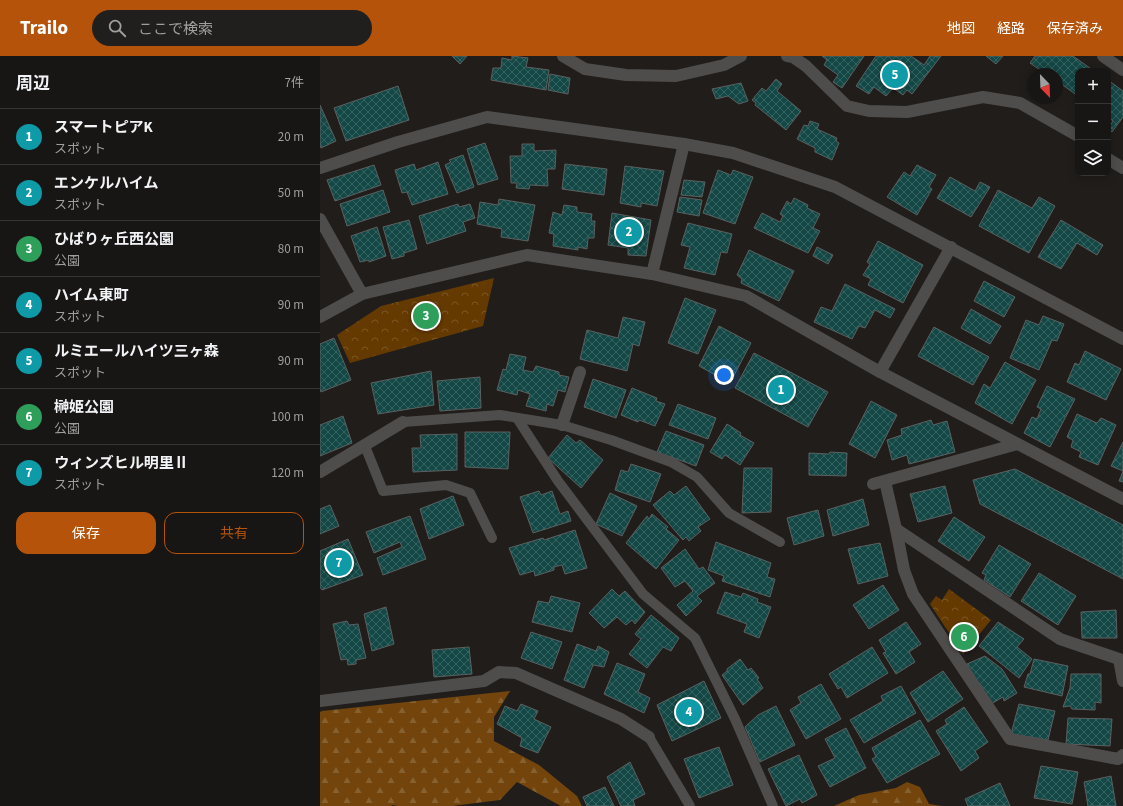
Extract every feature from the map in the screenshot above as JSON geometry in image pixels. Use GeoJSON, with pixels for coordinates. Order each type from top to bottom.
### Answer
{"type":"FeatureCollection","features":[{"type":"Feature","properties":{"kind":"street"},"geometry":{"type":"LineString","coordinates":[[563,56],[585,69],[626,75],[676,76],[724,65],[741,56]]}},
{"type":"Feature","properties":{"kind":"street"},"geometry":{"type":"LineString","coordinates":[[791,56],[806,66],[847,106],[869,111],[907,112],[983,97],[1020,103],[1075,134]]}},
{"type":"Feature","properties":{"kind":"street"},"geometry":{"type":"LineString","coordinates":[[1103,56],[1123,70]]}},
{"type":"Feature","properties":{"kind":"street"},"geometry":{"type":"LineString","coordinates":[[320,168],[398,142],[487,117],[684,144],[733,154],[835,187],[1123,339]]}},
{"type":"Feature","properties":{"kind":"street"},"geometry":{"type":"LineString","coordinates":[[652,274],[684,144]]}},
{"type":"Feature","properties":{"kind":"street"},"geometry":{"type":"LineString","coordinates":[[1111,161],[1123,168]]}},
{"type":"Feature","properties":{"kind":"street"},"geometry":{"type":"LineString","coordinates":[[320,219],[362,294]]}},
{"type":"Feature","properties":{"kind":"street"},"geometry":{"type":"LineString","coordinates":[[880,372],[951,247]]}},
{"type":"Feature","properties":{"kind":"street"},"geometry":{"type":"LineString","coordinates":[[320,317],[362,294],[527,255],[652,274],[746,296],[880,372],[1123,499]]}},
{"type":"Feature","properties":{"kind":"street"},"geometry":{"type":"LineString","coordinates":[[562,425],[580,372]]}},
{"type":"Feature","properties":{"kind":"street"},"geometry":{"type":"LineString","coordinates":[[320,472],[403,422]]}},
{"type":"Feature","properties":{"kind":"street"},"geometry":{"type":"LineString","coordinates":[[1017,444],[879,482],[896,529],[904,570],[913,594],[1010,739],[1118,759],[1123,755]]}},
{"type":"Feature","properties":{"kind":"street"},"geometry":{"type":"LineString","coordinates":[[896,529],[1060,639],[1119,659],[1123,681]]}},
{"type":"Feature","properties":{"kind":"street"},"geometry":{"type":"LineString","coordinates":[[320,701],[484,681],[499,672],[516,673],[621,719],[649,737]]}},
{"type":"Feature","properties":{"kind":"lane"},"geometry":{"type":"LineString","coordinates":[[403,422],[500,415],[562,425],[611,440],[671,462],[697,477],[729,513],[780,542]]}},
{"type":"Feature","properties":{"kind":"lane"},"geometry":{"type":"LineString","coordinates":[[518,418],[558,481],[643,594],[695,638],[735,719],[773,806]]}},
{"type":"Feature","properties":{"kind":"lane"},"geometry":{"type":"LineString","coordinates":[[365,446],[383,491],[446,485],[470,492],[492,538]]}},
{"type":"Feature","properties":{"kind":"lane"},"geometry":{"type":"LineString","coordinates":[[649,737],[690,806]]}},
{"type":"Feature","properties":{"kind":"green space"},"geometry":{"type":"Polygon","coordinates":[[[494,278],[483,326],[350,363],[337,335],[381,306],[494,278]]]}},
{"type":"Feature","properties":{"kind":"green space"},"geometry":{"type":"Polygon","coordinates":[[[949,589],[991,620],[963,654],[930,604],[936,596],[942,600],[949,589]]]}},
{"type":"Feature","properties":{"kind":"green space"},"geometry":{"type":"Polygon","coordinates":[[[510,691],[494,717],[494,741],[539,765],[577,796],[582,806],[561,806],[517,782],[500,800],[452,806],[320,806],[320,712],[510,691]]]}},
{"type":"Feature","properties":{"kind":"green space"},"geometry":{"type":"Polygon","coordinates":[[[907,782],[920,787],[929,804],[942,806],[834,806],[859,795],[896,788],[907,782]]]}},
{"type":"Feature","properties":{"kind":"building"},"geometry":{"type":"Polygon","coordinates":[[[452,56],[467,56],[460,64],[452,56]]]}},
{"type":"Feature","properties":{"kind":"building"},"geometry":{"type":"Polygon","coordinates":[[[512,56],[528,58],[526,67],[549,70],[546,90],[491,80],[493,68],[501,68],[502,58],[512,60],[512,56]]]}},
{"type":"Feature","properties":{"kind":"building"},"geometry":{"type":"Polygon","coordinates":[[[822,56],[864,56],[842,88],[833,82],[838,75],[824,65],[827,60],[822,56]]]}},
{"type":"Feature","properties":{"kind":"building"},"geometry":{"type":"Polygon","coordinates":[[[876,56],[911,56],[924,65],[930,56],[941,56],[912,94],[907,90],[903,95],[893,88],[886,96],[874,87],[869,94],[856,86],[876,56]]]}},
{"type":"Feature","properties":{"kind":"building"},"geometry":{"type":"Polygon","coordinates":[[[986,56],[1003,56],[996,64],[986,56]]]}},
{"type":"Feature","properties":{"kind":"building"},"geometry":{"type":"Polygon","coordinates":[[[1035,56],[1073,56],[1090,68],[1075,68],[1075,94],[1063,85],[1063,68],[1037,68],[1030,63],[1035,56]]]}},
{"type":"Feature","properties":{"kind":"building"},"geometry":{"type":"Polygon","coordinates":[[[550,74],[570,78],[568,94],[548,90],[550,74]]]}},
{"type":"Feature","properties":{"kind":"building"},"geometry":{"type":"Polygon","coordinates":[[[776,79],[782,84],[777,91],[801,111],[786,130],[755,105],[756,103],[752,100],[762,88],[766,91],[776,79]]]}},
{"type":"Feature","properties":{"kind":"building"},"geometry":{"type":"Polygon","coordinates":[[[1111,82],[1123,91],[1123,117],[1112,132],[1111,124],[1113,121],[1111,119],[1111,82]]]}},
{"type":"Feature","properties":{"kind":"building"},"geometry":{"type":"Polygon","coordinates":[[[741,83],[748,101],[739,104],[728,96],[716,99],[712,89],[741,83]]]}},
{"type":"Feature","properties":{"kind":"building"},"geometry":{"type":"Polygon","coordinates":[[[398,86],[409,120],[346,141],[334,108],[398,86]]]}},
{"type":"Feature","properties":{"kind":"building"},"geometry":{"type":"Polygon","coordinates":[[[320,105],[336,141],[321,148],[320,145],[320,105]]]}},
{"type":"Feature","properties":{"kind":"building"},"geometry":{"type":"Polygon","coordinates":[[[810,121],[819,124],[817,129],[837,138],[836,141],[839,143],[832,160],[815,152],[815,148],[797,139],[804,125],[808,126],[810,121]]]}},
{"type":"Feature","properties":{"kind":"building"},"geometry":{"type":"Polygon","coordinates":[[[485,143],[498,179],[478,185],[467,149],[485,143]]]}},
{"type":"Feature","properties":{"kind":"building"},"geometry":{"type":"Polygon","coordinates":[[[522,144],[534,144],[534,151],[556,150],[555,169],[547,169],[548,186],[530,185],[529,189],[516,188],[517,183],[511,183],[510,156],[522,156],[522,144]]]}},
{"type":"Feature","properties":{"kind":"building"},"geometry":{"type":"Polygon","coordinates":[[[463,155],[474,187],[457,193],[445,165],[451,162],[449,160],[463,155]]]}},
{"type":"Feature","properties":{"kind":"building"},"geometry":{"type":"Polygon","coordinates":[[[438,162],[448,194],[412,205],[407,192],[402,193],[395,170],[414,164],[416,170],[438,162]]]}},
{"type":"Feature","properties":{"kind":"building"},"geometry":{"type":"Polygon","coordinates":[[[565,164],[607,169],[604,195],[562,189],[565,164]]]}},
{"type":"Feature","properties":{"kind":"building"},"geometry":{"type":"Polygon","coordinates":[[[374,165],[381,185],[335,201],[327,180],[374,165]]]}},
{"type":"Feature","properties":{"kind":"building"},"geometry":{"type":"Polygon","coordinates":[[[917,165],[936,175],[929,187],[932,189],[917,215],[887,197],[904,172],[910,176],[917,165]]]}},
{"type":"Feature","properties":{"kind":"building"},"geometry":{"type":"Polygon","coordinates":[[[625,166],[664,171],[657,206],[641,203],[641,207],[620,203],[625,166]]]}},
{"type":"Feature","properties":{"kind":"building"},"geometry":{"type":"Polygon","coordinates":[[[718,170],[731,175],[733,170],[753,177],[735,224],[703,213],[718,170]]]}},
{"type":"Feature","properties":{"kind":"building"},"geometry":{"type":"Polygon","coordinates":[[[950,177],[975,191],[980,182],[990,187],[971,217],[937,198],[950,177]]]}},
{"type":"Feature","properties":{"kind":"building"},"geometry":{"type":"Polygon","coordinates":[[[684,180],[705,182],[702,197],[681,195],[684,180]]]}},
{"type":"Feature","properties":{"kind":"building"},"geometry":{"type":"Polygon","coordinates":[[[383,190],[390,212],[347,226],[340,204],[383,190]]]}},
{"type":"Feature","properties":{"kind":"building"},"geometry":{"type":"Polygon","coordinates":[[[998,190],[1032,208],[1039,197],[1055,206],[1029,253],[979,226],[998,190]]]}},
{"type":"Feature","properties":{"kind":"building"},"geometry":{"type":"Polygon","coordinates":[[[680,197],[702,200],[699,216],[677,212],[680,197]]]}},
{"type":"Feature","properties":{"kind":"building"},"geometry":{"type":"Polygon","coordinates":[[[794,198],[808,205],[807,208],[820,214],[813,228],[820,231],[808,253],[754,228],[762,213],[780,222],[783,216],[780,214],[787,201],[791,204],[794,198]]]}},
{"type":"Feature","properties":{"kind":"building"},"geometry":{"type":"Polygon","coordinates":[[[499,199],[535,205],[528,241],[501,237],[502,229],[477,224],[480,202],[498,205],[499,199]]]}},
{"type":"Feature","properties":{"kind":"building"},"geometry":{"type":"Polygon","coordinates":[[[458,204],[459,207],[470,204],[475,218],[463,222],[466,231],[427,244],[419,216],[458,204]]]}},
{"type":"Feature","properties":{"kind":"building"},"geometry":{"type":"Polygon","coordinates":[[[564,205],[577,207],[577,212],[592,214],[591,221],[595,221],[594,238],[588,238],[587,249],[578,247],[578,250],[553,246],[554,234],[549,233],[553,212],[562,215],[564,205]]]}},
{"type":"Feature","properties":{"kind":"building"},"geometry":{"type":"Polygon","coordinates":[[[612,213],[651,220],[646,256],[628,255],[628,248],[608,245],[612,213]]]}},
{"type":"Feature","properties":{"kind":"building"},"geometry":{"type":"Polygon","coordinates":[[[409,220],[417,249],[404,253],[404,256],[392,259],[383,227],[409,220]]]}},
{"type":"Feature","properties":{"kind":"building"},"geometry":{"type":"Polygon","coordinates":[[[1061,220],[1103,245],[1097,255],[1077,243],[1061,269],[1038,257],[1061,220]]]}},
{"type":"Feature","properties":{"kind":"building"},"geometry":{"type":"Polygon","coordinates":[[[688,223],[732,234],[727,253],[721,252],[715,275],[684,268],[690,247],[681,245],[688,223]]]}},
{"type":"Feature","properties":{"kind":"building"},"geometry":{"type":"Polygon","coordinates":[[[377,227],[386,256],[369,262],[369,260],[360,262],[351,236],[377,227]]]}},
{"type":"Feature","properties":{"kind":"building"},"geometry":{"type":"Polygon","coordinates":[[[878,241],[923,265],[903,303],[868,285],[871,279],[863,275],[870,264],[867,262],[878,241]]]}},
{"type":"Feature","properties":{"kind":"building"},"geometry":{"type":"Polygon","coordinates":[[[817,247],[833,255],[828,264],[813,256],[817,247]]]}},
{"type":"Feature","properties":{"kind":"building"},"geometry":{"type":"Polygon","coordinates":[[[749,250],[794,271],[779,301],[741,283],[742,279],[737,275],[749,250]]]}},
{"type":"Feature","properties":{"kind":"building"},"geometry":{"type":"Polygon","coordinates":[[[984,281],[1015,297],[1004,317],[974,301],[984,281]]]}},
{"type":"Feature","properties":{"kind":"building"},"geometry":{"type":"Polygon","coordinates":[[[845,284],[895,309],[890,318],[875,310],[865,328],[859,326],[852,339],[814,322],[821,307],[832,311],[845,284]]]}},
{"type":"Feature","properties":{"kind":"building"},"geometry":{"type":"Polygon","coordinates":[[[685,298],[716,310],[698,354],[668,343],[685,298]]]}},
{"type":"Feature","properties":{"kind":"building"},"geometry":{"type":"Polygon","coordinates":[[[971,309],[1001,326],[990,344],[961,328],[971,309]]]}},
{"type":"Feature","properties":{"kind":"building"},"geometry":{"type":"Polygon","coordinates":[[[1043,316],[1064,324],[1057,341],[1052,340],[1039,370],[1010,358],[1026,320],[1039,325],[1043,316]]]}},
{"type":"Feature","properties":{"kind":"building"},"geometry":{"type":"Polygon","coordinates":[[[623,317],[645,322],[639,346],[633,344],[627,371],[580,359],[587,330],[618,338],[623,317]]]}},
{"type":"Feature","properties":{"kind":"building"},"geometry":{"type":"Polygon","coordinates":[[[719,326],[751,343],[730,383],[699,366],[719,326]]]}},
{"type":"Feature","properties":{"kind":"building"},"geometry":{"type":"Polygon","coordinates":[[[934,327],[989,357],[973,385],[918,356],[934,327]]]}},
{"type":"Feature","properties":{"kind":"building"},"geometry":{"type":"Polygon","coordinates":[[[334,338],[351,380],[321,392],[320,344],[334,338]]]}},
{"type":"Feature","properties":{"kind":"building"},"geometry":{"type":"Polygon","coordinates":[[[1085,351],[1121,369],[1106,400],[1067,382],[1075,363],[1079,365],[1085,351]]]}},
{"type":"Feature","properties":{"kind":"building"},"geometry":{"type":"Polygon","coordinates":[[[754,353],[828,392],[808,427],[735,388],[754,353]]]}},
{"type":"Feature","properties":{"kind":"building"},"geometry":{"type":"Polygon","coordinates":[[[510,354],[526,357],[523,370],[533,372],[536,366],[559,372],[559,375],[569,377],[565,392],[558,390],[553,406],[547,404],[546,411],[526,406],[530,394],[518,390],[517,395],[497,390],[503,369],[506,370],[510,354]]]}},
{"type":"Feature","properties":{"kind":"building"},"geometry":{"type":"Polygon","coordinates":[[[1005,362],[1036,380],[1012,424],[975,403],[984,384],[990,388],[1005,362]]]}},
{"type":"Feature","properties":{"kind":"building"},"geometry":{"type":"Polygon","coordinates":[[[431,371],[434,405],[378,414],[371,383],[431,371]]]}},
{"type":"Feature","properties":{"kind":"building"},"geometry":{"type":"Polygon","coordinates":[[[480,377],[481,408],[440,411],[437,381],[480,377]]]}},
{"type":"Feature","properties":{"kind":"building"},"geometry":{"type":"Polygon","coordinates":[[[593,379],[626,390],[616,418],[584,407],[593,379]]]}},
{"type":"Feature","properties":{"kind":"building"},"geometry":{"type":"Polygon","coordinates":[[[1047,386],[1075,399],[1050,447],[1024,433],[1032,417],[1037,419],[1041,409],[1037,407],[1047,386]]]}},
{"type":"Feature","properties":{"kind":"building"},"geometry":{"type":"Polygon","coordinates":[[[632,388],[657,398],[656,401],[665,404],[655,426],[639,420],[638,422],[621,415],[632,388]]]}},
{"type":"Feature","properties":{"kind":"building"},"geometry":{"type":"Polygon","coordinates":[[[871,401],[897,415],[875,458],[849,444],[871,401]]]}},
{"type":"Feature","properties":{"kind":"building"},"geometry":{"type":"Polygon","coordinates":[[[678,404],[716,418],[708,439],[669,425],[678,404]]]}},
{"type":"Feature","properties":{"kind":"building"},"geometry":{"type":"Polygon","coordinates":[[[1077,414],[1097,423],[1101,418],[1116,425],[1098,465],[1079,457],[1081,452],[1071,447],[1073,440],[1067,437],[1077,414]]]}},
{"type":"Feature","properties":{"kind":"building"},"geometry":{"type":"Polygon","coordinates":[[[343,416],[352,443],[320,456],[320,425],[343,416]]]}},
{"type":"Feature","properties":{"kind":"building"},"geometry":{"type":"Polygon","coordinates":[[[931,420],[933,425],[947,421],[955,452],[909,464],[907,455],[892,460],[887,440],[902,435],[901,429],[931,420]]]}},
{"type":"Feature","properties":{"kind":"building"},"geometry":{"type":"Polygon","coordinates":[[[727,424],[741,433],[740,435],[754,443],[740,465],[725,455],[722,459],[710,452],[727,424]]]}},
{"type":"Feature","properties":{"kind":"building"},"geometry":{"type":"Polygon","coordinates":[[[666,431],[704,445],[696,466],[657,452],[666,431]]]}},
{"type":"Feature","properties":{"kind":"building"},"geometry":{"type":"Polygon","coordinates":[[[465,432],[510,432],[508,469],[465,467],[465,432]]]}},
{"type":"Feature","properties":{"kind":"building"},"geometry":{"type":"Polygon","coordinates":[[[457,434],[457,470],[413,472],[412,448],[421,448],[420,435],[457,434]]]}},
{"type":"Feature","properties":{"kind":"building"},"geometry":{"type":"Polygon","coordinates":[[[567,435],[576,443],[580,440],[603,460],[581,488],[548,458],[567,435]]]}},
{"type":"Feature","properties":{"kind":"building"},"geometry":{"type":"Polygon","coordinates":[[[1123,442],[1123,471],[1111,466],[1123,442]]]}},
{"type":"Feature","properties":{"kind":"building"},"geometry":{"type":"Polygon","coordinates":[[[830,452],[847,453],[846,476],[809,475],[809,453],[829,454],[830,452]]]}},
{"type":"Feature","properties":{"kind":"building"},"geometry":{"type":"Polygon","coordinates":[[[631,464],[661,474],[650,502],[615,490],[621,470],[628,472],[631,464]]]}},
{"type":"Feature","properties":{"kind":"building"},"geometry":{"type":"Polygon","coordinates":[[[744,468],[772,468],[771,512],[742,513],[744,468]]]}},
{"type":"Feature","properties":{"kind":"building"},"geometry":{"type":"Polygon","coordinates":[[[1015,469],[1123,525],[1123,579],[980,504],[973,480],[1015,469]]]}},
{"type":"Feature","properties":{"kind":"building"},"geometry":{"type":"Polygon","coordinates":[[[1123,471],[1123,482],[1119,481],[1123,471]]]}},
{"type":"Feature","properties":{"kind":"building"},"geometry":{"type":"Polygon","coordinates":[[[686,486],[710,519],[698,527],[701,531],[689,541],[686,537],[683,540],[653,505],[670,491],[674,495],[686,486]]]}},
{"type":"Feature","properties":{"kind":"building"},"geometry":{"type":"Polygon","coordinates":[[[945,486],[952,513],[918,522],[910,494],[945,486]]]}},
{"type":"Feature","properties":{"kind":"building"},"geometry":{"type":"Polygon","coordinates":[[[539,491],[541,495],[552,491],[560,514],[568,511],[571,521],[533,533],[520,497],[539,491]]]}},
{"type":"Feature","properties":{"kind":"building"},"geometry":{"type":"Polygon","coordinates":[[[610,493],[637,506],[622,536],[596,524],[610,493]]]}},
{"type":"Feature","properties":{"kind":"building"},"geometry":{"type":"Polygon","coordinates":[[[453,496],[464,525],[429,539],[420,509],[453,496]]]}},
{"type":"Feature","properties":{"kind":"building"},"geometry":{"type":"Polygon","coordinates":[[[863,499],[869,525],[833,536],[827,510],[863,499]]]}},
{"type":"Feature","properties":{"kind":"building"},"geometry":{"type":"Polygon","coordinates":[[[330,505],[339,526],[320,534],[320,509],[330,505]]]}},
{"type":"Feature","properties":{"kind":"building"},"geometry":{"type":"Polygon","coordinates":[[[818,510],[824,536],[794,545],[787,518],[818,510]]]}},
{"type":"Feature","properties":{"kind":"building"},"geometry":{"type":"Polygon","coordinates":[[[652,514],[668,527],[666,529],[679,540],[656,569],[626,543],[647,516],[649,519],[652,514]]]}},
{"type":"Feature","properties":{"kind":"building"},"geometry":{"type":"Polygon","coordinates":[[[410,516],[426,559],[383,575],[377,558],[402,547],[400,542],[374,553],[366,532],[410,516]]]}},
{"type":"Feature","properties":{"kind":"building"},"geometry":{"type":"Polygon","coordinates":[[[954,517],[985,537],[969,561],[938,541],[954,517]]]}},
{"type":"Feature","properties":{"kind":"building"},"geometry":{"type":"Polygon","coordinates":[[[575,530],[587,568],[565,574],[562,565],[554,567],[554,570],[535,576],[534,571],[520,575],[509,548],[543,538],[544,540],[575,530]]]}},
{"type":"Feature","properties":{"kind":"building"},"geometry":{"type":"Polygon","coordinates":[[[348,539],[363,575],[322,590],[320,587],[320,551],[348,539]]]}},
{"type":"Feature","properties":{"kind":"building"},"geometry":{"type":"Polygon","coordinates":[[[716,542],[771,563],[767,577],[775,579],[770,597],[722,581],[724,576],[708,570],[716,542]]]}},
{"type":"Feature","properties":{"kind":"building"},"geometry":{"type":"Polygon","coordinates":[[[880,543],[888,576],[858,584],[848,549],[880,543]]]}},
{"type":"Feature","properties":{"kind":"building"},"geometry":{"type":"Polygon","coordinates":[[[999,545],[1031,564],[1010,597],[984,580],[986,575],[982,573],[999,545]]]}},
{"type":"Feature","properties":{"kind":"building"},"geometry":{"type":"Polygon","coordinates":[[[685,549],[699,569],[703,567],[715,583],[697,596],[702,601],[686,616],[677,605],[693,591],[685,581],[675,587],[661,568],[685,549]]]}},
{"type":"Feature","properties":{"kind":"building"},"geometry":{"type":"Polygon","coordinates":[[[1039,573],[1076,596],[1058,625],[1021,601],[1039,573]]]}},
{"type":"Feature","properties":{"kind":"building"},"geometry":{"type":"Polygon","coordinates":[[[883,585],[899,610],[869,629],[853,605],[883,585]]]}},
{"type":"Feature","properties":{"kind":"building"},"geometry":{"type":"Polygon","coordinates":[[[612,589],[619,596],[625,591],[645,612],[635,624],[632,620],[626,625],[617,617],[604,628],[589,613],[612,589]]]}},
{"type":"Feature","properties":{"kind":"building"},"geometry":{"type":"Polygon","coordinates":[[[725,592],[741,597],[743,593],[758,599],[757,602],[771,607],[759,638],[744,632],[747,624],[717,613],[725,592]]]}},
{"type":"Feature","properties":{"kind":"building"},"geometry":{"type":"Polygon","coordinates":[[[551,596],[580,603],[572,632],[532,622],[538,601],[549,603],[551,596]]]}},
{"type":"Feature","properties":{"kind":"building"},"geometry":{"type":"Polygon","coordinates":[[[386,607],[394,644],[372,651],[364,614],[386,607]]]}},
{"type":"Feature","properties":{"kind":"building"},"geometry":{"type":"Polygon","coordinates":[[[1116,610],[1117,638],[1082,638],[1081,612],[1116,610]]]}},
{"type":"Feature","properties":{"kind":"building"},"geometry":{"type":"Polygon","coordinates":[[[651,615],[679,638],[671,651],[663,647],[647,668],[629,654],[641,639],[635,634],[651,615]]]}},
{"type":"Feature","properties":{"kind":"building"},"geometry":{"type":"Polygon","coordinates":[[[347,621],[349,625],[358,624],[366,658],[356,660],[356,664],[348,665],[347,659],[341,660],[333,624],[347,621]]]}},
{"type":"Feature","properties":{"kind":"building"},"geometry":{"type":"Polygon","coordinates":[[[906,622],[921,644],[909,652],[915,662],[896,674],[883,653],[886,652],[879,640],[906,622]]]}},
{"type":"Feature","properties":{"kind":"building"},"geometry":{"type":"Polygon","coordinates":[[[998,622],[1024,639],[1017,647],[1032,659],[1019,678],[979,646],[998,622]]]}},
{"type":"Feature","properties":{"kind":"building"},"geometry":{"type":"Polygon","coordinates":[[[531,632],[562,642],[552,669],[521,658],[531,632]]]}},
{"type":"Feature","properties":{"kind":"building"},"geometry":{"type":"Polygon","coordinates":[[[577,644],[596,651],[598,646],[609,652],[604,667],[593,665],[584,688],[564,680],[577,644]]]}},
{"type":"Feature","properties":{"kind":"building"},"geometry":{"type":"Polygon","coordinates":[[[469,647],[472,674],[434,677],[432,650],[469,647]]]}},
{"type":"Feature","properties":{"kind":"building"},"geometry":{"type":"Polygon","coordinates":[[[872,647],[888,673],[847,698],[841,687],[838,689],[829,674],[872,647]]]}},
{"type":"Feature","properties":{"kind":"building"},"geometry":{"type":"Polygon","coordinates":[[[985,656],[1002,669],[1017,693],[1004,701],[1003,697],[991,704],[967,664],[985,656]]]}},
{"type":"Feature","properties":{"kind":"building"},"geometry":{"type":"Polygon","coordinates":[[[740,659],[748,670],[751,668],[759,678],[757,679],[763,688],[743,705],[722,675],[740,659]]]}},
{"type":"Feature","properties":{"kind":"building"},"geometry":{"type":"Polygon","coordinates":[[[1034,659],[1068,666],[1062,696],[1024,687],[1028,674],[1030,674],[1034,659]]]}},
{"type":"Feature","properties":{"kind":"building"},"geometry":{"type":"Polygon","coordinates":[[[617,663],[645,674],[638,692],[650,698],[644,713],[604,694],[617,663]]]}},
{"type":"Feature","properties":{"kind":"building"},"geometry":{"type":"Polygon","coordinates":[[[943,671],[963,699],[928,722],[910,693],[943,671]]]}},
{"type":"Feature","properties":{"kind":"building"},"geometry":{"type":"Polygon","coordinates":[[[1071,674],[1101,674],[1101,703],[1095,702],[1095,710],[1072,709],[1070,706],[1063,707],[1070,688],[1071,674]]]}},
{"type":"Feature","properties":{"kind":"building"},"geometry":{"type":"Polygon","coordinates":[[[704,681],[721,718],[672,741],[657,705],[704,681]]]}},
{"type":"Feature","properties":{"kind":"building"},"geometry":{"type":"Polygon","coordinates":[[[821,684],[841,719],[806,739],[790,710],[801,703],[798,697],[821,684]]]}},
{"type":"Feature","properties":{"kind":"building"},"geometry":{"type":"Polygon","coordinates":[[[901,686],[916,713],[864,743],[850,720],[883,701],[881,696],[901,686]]]}},
{"type":"Feature","properties":{"kind":"building"},"geometry":{"type":"Polygon","coordinates":[[[521,704],[538,711],[534,719],[551,727],[538,753],[520,746],[522,738],[497,724],[505,706],[517,711],[521,704]]]}},
{"type":"Feature","properties":{"kind":"building"},"geometry":{"type":"Polygon","coordinates":[[[1019,704],[1055,711],[1048,740],[1011,734],[1019,704]]]}},
{"type":"Feature","properties":{"kind":"building"},"geometry":{"type":"Polygon","coordinates":[[[776,706],[795,745],[760,762],[745,727],[758,715],[776,706]]]}},
{"type":"Feature","properties":{"kind":"building"},"geometry":{"type":"Polygon","coordinates":[[[964,707],[988,742],[975,751],[979,758],[961,771],[936,731],[947,724],[945,720],[964,707]]]}},
{"type":"Feature","properties":{"kind":"building"},"geometry":{"type":"Polygon","coordinates":[[[1068,718],[1112,719],[1110,746],[1066,744],[1068,718]]]}},
{"type":"Feature","properties":{"kind":"building"},"geometry":{"type":"Polygon","coordinates":[[[920,720],[940,754],[887,783],[872,759],[876,757],[872,748],[920,720]]]}},
{"type":"Feature","properties":{"kind":"building"},"geometry":{"type":"Polygon","coordinates":[[[846,728],[866,768],[830,787],[818,766],[835,758],[825,739],[846,728]]]}},
{"type":"Feature","properties":{"kind":"building"},"geometry":{"type":"Polygon","coordinates":[[[719,747],[733,785],[699,798],[684,759],[719,747]]]}},
{"type":"Feature","properties":{"kind":"building"},"geometry":{"type":"Polygon","coordinates":[[[799,755],[817,795],[802,803],[800,799],[786,806],[768,769],[799,755]]]}},
{"type":"Feature","properties":{"kind":"building"},"geometry":{"type":"Polygon","coordinates":[[[630,762],[645,794],[633,800],[635,806],[621,806],[607,777],[630,762]]]}},
{"type":"Feature","properties":{"kind":"building"},"geometry":{"type":"Polygon","coordinates":[[[1041,766],[1078,772],[1072,804],[1034,798],[1041,766]]]}},
{"type":"Feature","properties":{"kind":"building"},"geometry":{"type":"Polygon","coordinates":[[[1111,776],[1116,806],[1088,806],[1084,782],[1111,776]]]}},
{"type":"Feature","properties":{"kind":"building"},"geometry":{"type":"Polygon","coordinates":[[[1000,783],[1010,806],[968,806],[965,799],[1000,783]]]}},
{"type":"Feature","properties":{"kind":"building"},"geometry":{"type":"Polygon","coordinates":[[[605,787],[614,806],[587,806],[583,797],[605,787]]]}},
{"type":"Feature","properties":{"kind":"place","name":"ルミエールハイツ三ヶ森"},"geometry":{"type":"Point","coordinates":[895,75]}},
{"type":"Feature","properties":{"kind":"place","name":"エンケルハイム"},"geometry":{"type":"Point","coordinates":[629,232]}},
{"type":"Feature","properties":{"kind":"place","name":"ひばりヶ丘西公園"},"geometry":{"type":"Point","coordinates":[426,316]}},
{"type":"Feature","properties":{"kind":"place","name":"スマートピアK"},"geometry":{"type":"Point","coordinates":[781,390]}},
{"type":"Feature","properties":{"kind":"place","name":"ウィンズヒル明里Ⅱ"},"geometry":{"type":"Point","coordinates":[339,563]}},
{"type":"Feature","properties":{"kind":"place","name":"榊姫公園"},"geometry":{"type":"Point","coordinates":[964,637]}},
{"type":"Feature","properties":{"kind":"place","name":"ハイム東町"},"geometry":{"type":"Point","coordinates":[689,712]}}]}
